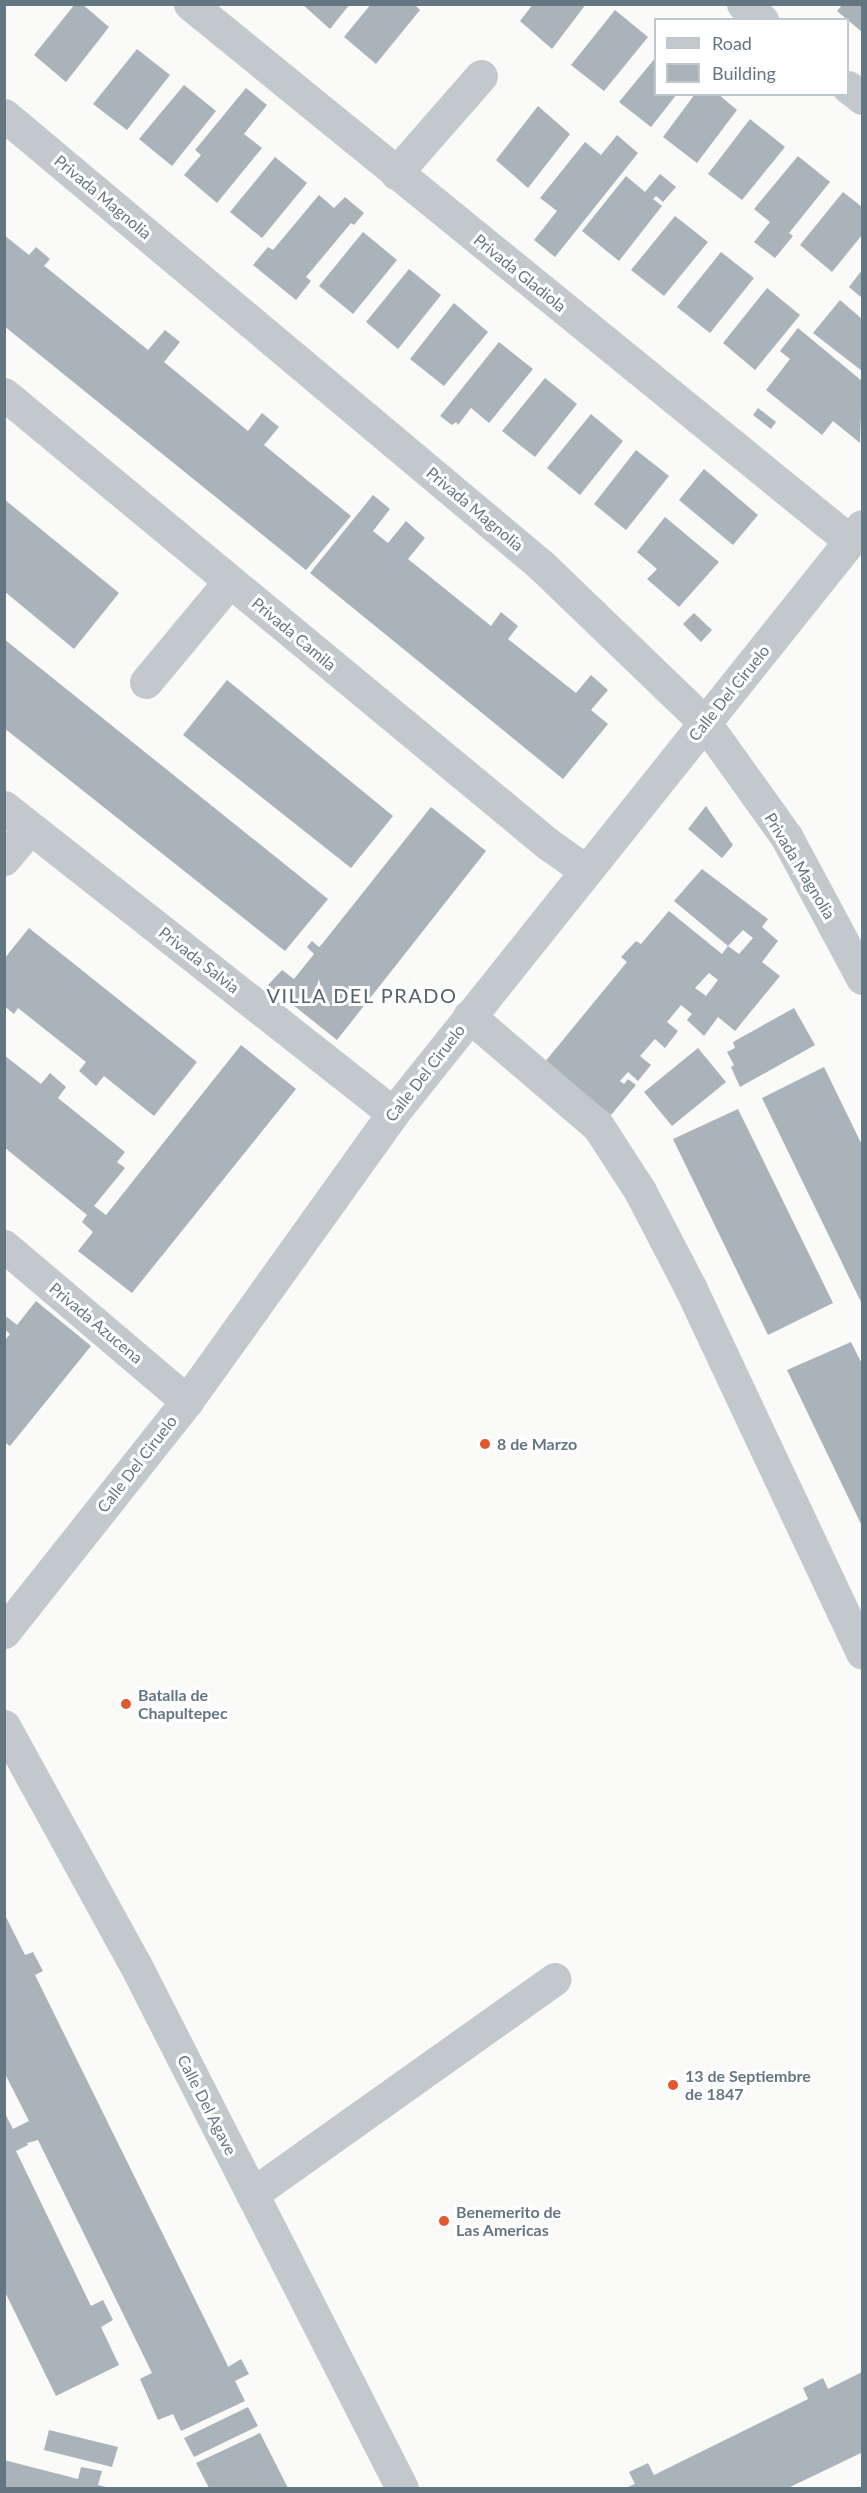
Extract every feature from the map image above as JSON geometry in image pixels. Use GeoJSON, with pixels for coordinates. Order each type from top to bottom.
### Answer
{"type":"FeatureCollection","features":[{"type":"Feature","properties":{"kind":"street","name":"Privada Gladiola"},"geometry":{"type":"LineString","coordinates":[[190,4],[396,173],[856,534]]}},
{"type":"Feature","properties":{"kind":"street"},"geometry":{"type":"LineString","coordinates":[[743,4],[760,18]]}},
{"type":"Feature","properties":{"kind":"street"},"geometry":{"type":"LineString","coordinates":[[396,173],[481,76]]}},
{"type":"Feature","properties":{"kind":"street"},"geometry":{"type":"LineString","coordinates":[[849,88],[862,98]]}},
{"type":"Feature","properties":{"kind":"street","name":"Privada Magnolia"},"geometry":{"type":"LineString","coordinates":[[4,115],[543,566],[705,723],[849,929],[862,978]]}},
{"type":"Feature","properties":{"kind":"street","name":"Privada Camila"},"geometry":{"type":"LineString","coordinates":[[4,394],[548,844],[585,870]]}},
{"type":"Feature","properties":{"kind":"street","name":"Calle Del Ciruelo"},"geometry":{"type":"LineString","coordinates":[[4,1632],[187,1401],[393,1113],[585,870],[856,534]]}},
{"type":"Feature","properties":{"kind":"street"},"geometry":{"type":"LineString","coordinates":[[146,682],[230,581]]}},
{"type":"Feature","properties":{"kind":"street","name":"Privada Salvia"},"geometry":{"type":"LineString","coordinates":[[4,807],[393,1113]]}},
{"type":"Feature","properties":{"kind":"street"},"geometry":{"type":"LineString","coordinates":[[4,859],[30,828]]}},
{"type":"Feature","properties":{"kind":"street"},"geometry":{"type":"LineString","coordinates":[[469,1016],[598,1126],[640,1191],[690,1287],[862,1653]]}},
{"type":"Feature","properties":{"kind":"street","name":"Privada Azucena"},"geometry":{"type":"LineString","coordinates":[[4,1246],[187,1401]]}},
{"type":"Feature","properties":{"kind":"street","name":"Calle Del Agave"},"geometry":{"type":"LineString","coordinates":[[4,1726],[135,1964],[402,2488]]}},
{"type":"Feature","properties":{"kind":"street"},"geometry":{"type":"LineString","coordinates":[[252,2194],[554,1978]]}},
{"type":"Feature","properties":{"kind":"building"},"geometry":{"type":"Polygon","coordinates":[[[75,4],[82,4],[109,27],[66,82],[34,55],[75,4]]]}},
{"type":"Feature","properties":{"kind":"building"},"geometry":{"type":"Polygon","coordinates":[[[302,4],[350,4],[330,29],[302,4]]]}},
{"type":"Feature","properties":{"kind":"building"},"geometry":{"type":"Polygon","coordinates":[[[371,4],[414,4],[420,10],[376,64],[344,37],[371,4]]]}},
{"type":"Feature","properties":{"kind":"building"},"geometry":{"type":"Polygon","coordinates":[[[533,4],[586,4],[552,49],[520,21],[533,4]]]}},
{"type":"Feature","properties":{"kind":"building"},"geometry":{"type":"Polygon","coordinates":[[[843,4],[862,4],[862,32],[849,21],[849,18],[845,18],[837,11],[843,4]]]}},
{"type":"Feature","properties":{"kind":"building"},"geometry":{"type":"Polygon","coordinates":[[[615,10],[648,37],[604,91],[571,65],[615,10]]]}},
{"type":"Feature","properties":{"kind":"building"},"geometry":{"type":"Polygon","coordinates":[[[137,49],[170,75],[127,130],[93,104],[137,49]]]}},
{"type":"Feature","properties":{"kind":"building"},"geometry":{"type":"Polygon","coordinates":[[[654,59],[654,96],[675,96],[651,127],[619,102],[654,59]]]}},
{"type":"Feature","properties":{"kind":"building"},"geometry":{"type":"Polygon","coordinates":[[[184,85],[216,111],[172,166],[139,139],[184,85]]]}},
{"type":"Feature","properties":{"kind":"building"},"geometry":{"type":"Polygon","coordinates":[[[246,88],[267,105],[244,134],[262,148],[217,203],[184,175],[201,155],[195,150],[246,88]]]}},
{"type":"Feature","properties":{"kind":"building"},"geometry":{"type":"Polygon","coordinates":[[[694,96],[720,96],[737,110],[697,163],[663,137],[694,96]]]}},
{"type":"Feature","properties":{"kind":"building"},"geometry":{"type":"Polygon","coordinates":[[[538,106],[570,134],[528,188],[496,160],[538,106]]]}},
{"type":"Feature","properties":{"kind":"building"},"geometry":{"type":"Polygon","coordinates":[[[750,119],[785,147],[742,200],[708,174],[750,119]]]}},
{"type":"Feature","properties":{"kind":"building"},"geometry":{"type":"Polygon","coordinates":[[[617,135],[638,153],[555,257],[534,240],[557,211],[540,198],[585,142],[601,155],[617,135]]]}},
{"type":"Feature","properties":{"kind":"building"},"geometry":{"type":"Polygon","coordinates":[[[798,156],[830,182],[789,233],[793,236],[775,258],[754,242],[770,222],[754,209],[798,156]]]}},
{"type":"Feature","properties":{"kind":"building"},"geometry":{"type":"Polygon","coordinates":[[[275,157],[307,183],[262,238],[230,212],[275,157]]]}},
{"type":"Feature","properties":{"kind":"building"},"geometry":{"type":"Polygon","coordinates":[[[660,174],[676,187],[663,202],[656,196],[653,199],[662,206],[619,261],[582,231],[626,176],[645,192],[660,174]]]}},
{"type":"Feature","properties":{"kind":"building"},"geometry":{"type":"Polygon","coordinates":[[[843,192],[862,207],[862,235],[832,272],[800,245],[843,192]]]}},
{"type":"Feature","properties":{"kind":"building"},"geometry":{"type":"Polygon","coordinates":[[[319,195],[334,208],[345,197],[364,213],[354,225],[351,223],[306,277],[311,281],[296,300],[253,265],[268,247],[273,250],[319,195]]]}},
{"type":"Feature","properties":{"kind":"building"},"geometry":{"type":"Polygon","coordinates":[[[675,216],[708,242],[664,296],[631,270],[675,216]]]}},
{"type":"Feature","properties":{"kind":"building"},"geometry":{"type":"Polygon","coordinates":[[[363,232],[397,260],[353,314],[319,286],[363,232]]]}},
{"type":"Feature","properties":{"kind":"building"},"geometry":{"type":"Polygon","coordinates":[[[4,235],[29,255],[36,247],[50,259],[44,266],[148,350],[165,330],[180,342],[164,362],[248,431],[262,413],[279,427],[264,445],[351,516],[306,570],[4,326],[4,235]]]}},
{"type":"Feature","properties":{"kind":"building"},"geometry":{"type":"Polygon","coordinates":[[[721,252],[754,278],[710,333],[677,307],[721,252]]]}},
{"type":"Feature","properties":{"kind":"building"},"geometry":{"type":"Polygon","coordinates":[[[409,269],[441,295],[398,349],[366,322],[409,269]]]}},
{"type":"Feature","properties":{"kind":"building"},"geometry":{"type":"Polygon","coordinates":[[[862,270],[862,298],[849,287],[862,270]]]}},
{"type":"Feature","properties":{"kind":"building"},"geometry":{"type":"Polygon","coordinates":[[[767,288],[800,315],[755,370],[723,343],[767,288]]]}},
{"type":"Feature","properties":{"kind":"building"},"geometry":{"type":"Polygon","coordinates":[[[840,300],[862,319],[862,371],[813,333],[840,300]]]}},
{"type":"Feature","properties":{"kind":"building"},"geometry":{"type":"Polygon","coordinates":[[[454,303],[488,332],[444,386],[410,359],[454,303]]]}},
{"type":"Feature","properties":{"kind":"building"},"geometry":{"type":"Polygon","coordinates":[[[798,328],[862,381],[860,443],[833,421],[822,435],[766,390],[790,359],[780,351],[798,328]]]}},
{"type":"Feature","properties":{"kind":"building"},"geometry":{"type":"Polygon","coordinates":[[[499,342],[533,369],[489,423],[471,408],[458,425],[456,422],[452,425],[440,416],[499,342]]]}},
{"type":"Feature","properties":{"kind":"building"},"geometry":{"type":"Polygon","coordinates":[[[545,378],[577,404],[535,457],[502,431],[545,378]]]}},
{"type":"Feature","properties":{"kind":"building"},"geometry":{"type":"Polygon","coordinates":[[[758,408],[776,422],[771,429],[753,415],[758,408]]]}},
{"type":"Feature","properties":{"kind":"building"},"geometry":{"type":"Polygon","coordinates":[[[591,414],[623,441],[580,495],[547,468],[591,414]]]}},
{"type":"Feature","properties":{"kind":"building"},"geometry":{"type":"Polygon","coordinates":[[[636,450],[669,476],[626,530],[594,504],[636,450]]]}},
{"type":"Feature","properties":{"kind":"building"},"geometry":{"type":"Polygon","coordinates":[[[704,469],[758,515],[733,545],[679,500],[704,469]]]}},
{"type":"Feature","properties":{"kind":"building"},"geometry":{"type":"Polygon","coordinates":[[[373,495],[390,509],[373,531],[388,543],[406,521],[425,538],[408,559],[491,626],[501,612],[518,626],[508,639],[576,693],[591,675],[608,690],[591,710],[608,724],[563,779],[310,573],[373,495]]]}},
{"type":"Feature","properties":{"kind":"building"},"geometry":{"type":"Polygon","coordinates":[[[4,499],[119,593],[74,649],[4,591],[4,499]]]}},
{"type":"Feature","properties":{"kind":"building"},"geometry":{"type":"Polygon","coordinates":[[[665,517],[719,562],[679,607],[647,579],[657,569],[637,552],[665,517]]]}},
{"type":"Feature","properties":{"kind":"building"},"geometry":{"type":"Polygon","coordinates":[[[694,613],[712,630],[701,642],[683,624],[694,613]]]}},
{"type":"Feature","properties":{"kind":"building"},"geometry":{"type":"Polygon","coordinates":[[[4,639],[328,899],[285,951],[4,728],[4,639]]]}},
{"type":"Feature","properties":{"kind":"building"},"geometry":{"type":"Polygon","coordinates":[[[227,680],[393,816],[351,868],[183,735],[227,680]]]}},
{"type":"Feature","properties":{"kind":"building"},"geometry":{"type":"Polygon","coordinates":[[[706,806],[733,845],[722,858],[688,829],[706,806]]]}},
{"type":"Feature","properties":{"kind":"building"},"geometry":{"type":"Polygon","coordinates":[[[431,807],[486,851],[337,1040],[268,985],[282,970],[294,979],[314,954],[307,947],[312,941],[319,947],[322,944],[431,807]]]}},
{"type":"Feature","properties":{"kind":"building"},"geometry":{"type":"Polygon","coordinates":[[[702,869],[768,919],[762,927],[778,941],[762,962],[780,976],[735,1031],[718,1017],[704,1036],[687,1020],[692,1014],[681,1005],[667,1022],[678,1031],[665,1048],[655,1039],[640,1056],[651,1065],[638,1081],[628,1072],[620,1081],[624,1084],[628,1079],[636,1085],[611,1115],[544,1063],[627,962],[621,957],[636,941],[641,944],[669,911],[722,954],[728,946],[674,901],[702,869]],[[743,930],[728,946],[739,954],[753,938],[743,930]],[[709,973],[695,988],[706,996],[718,980],[709,973]]]}},
{"type":"Feature","properties":{"kind":"building"},"geometry":{"type":"Polygon","coordinates":[[[29,928],[197,1062],[154,1116],[104,1076],[96,1086],[79,1071],[86,1062],[18,1008],[14,1014],[4,1006],[4,959],[29,928]]]}},
{"type":"Feature","properties":{"kind":"building"},"geometry":{"type":"Polygon","coordinates":[[[794,1008],[815,1045],[740,1087],[731,1067],[734,1065],[727,1052],[735,1048],[733,1042],[794,1008]]]}},
{"type":"Feature","properties":{"kind":"building"},"geometry":{"type":"Polygon","coordinates":[[[241,1045],[296,1089],[132,1293],[78,1251],[93,1232],[82,1222],[87,1215],[4,1147],[4,1055],[41,1084],[50,1073],[66,1087],[58,1098],[125,1152],[117,1162],[125,1168],[94,1206],[106,1215],[241,1045]]]}},
{"type":"Feature","properties":{"kind":"building"},"geometry":{"type":"Polygon","coordinates":[[[698,1048],[726,1082],[672,1126],[644,1092],[698,1048]]]}},
{"type":"Feature","properties":{"kind":"building"},"geometry":{"type":"Polygon","coordinates":[[[824,1067],[862,1145],[862,1304],[762,1098],[824,1067]]]}},
{"type":"Feature","properties":{"kind":"building"},"geometry":{"type":"Polygon","coordinates":[[[738,1109],[833,1303],[768,1335],[673,1139],[738,1109]]]}},
{"type":"Feature","properties":{"kind":"building"},"geometry":{"type":"Polygon","coordinates":[[[36,1301],[91,1346],[10,1446],[4,1442],[4,1341],[10,1334],[4,1329],[4,1320],[7,1317],[17,1325],[36,1301]]]}},
{"type":"Feature","properties":{"kind":"building"},"geometry":{"type":"Polygon","coordinates":[[[851,1342],[862,1364],[862,1526],[787,1370],[851,1342]]]}},
{"type":"Feature","properties":{"kind":"building"},"geometry":{"type":"Polygon","coordinates":[[[4,1913],[25,1955],[33,1952],[43,1971],[35,1975],[228,2367],[241,2359],[249,2374],[235,2381],[245,2401],[181,2431],[173,2414],[158,2420],[140,2379],[152,2373],[38,2140],[27,2143],[28,2145],[16,2151],[91,2306],[103,2300],[113,2320],[101,2327],[119,2365],[56,2396],[4,2290],[4,2111],[13,2129],[29,2121],[4,2072],[4,1913]]]}},
{"type":"Feature","properties":{"kind":"building"},"geometry":{"type":"Polygon","coordinates":[[[862,2372],[861,2453],[788,2488],[626,2488],[635,2484],[629,2472],[648,2463],[654,2475],[808,2399],[803,2388],[823,2378],[828,2389],[862,2372]]]}},
{"type":"Feature","properties":{"kind":"building"},"geometry":{"type":"Polygon","coordinates":[[[248,2407],[258,2426],[194,2457],[184,2438],[248,2407]]]}},
{"type":"Feature","properties":{"kind":"building"},"geometry":{"type":"Polygon","coordinates":[[[49,2430],[118,2447],[112,2467],[44,2450],[49,2430]]]}},
{"type":"Feature","properties":{"kind":"building"},"geometry":{"type":"Polygon","coordinates":[[[260,2433],[288,2488],[209,2488],[196,2463],[260,2433]]]}},
{"type":"Feature","properties":{"kind":"building"},"geometry":{"type":"Polygon","coordinates":[[[4,2460],[78,2479],[81,2467],[102,2471],[98,2485],[110,2488],[4,2488],[4,2460]]]}},
{"type":"Feature","properties":{"kind":"place","name":"8 de Marzo"},"geometry":{"type":"Point","coordinates":[485,1444]}},
{"type":"Feature","properties":{"kind":"place","name":"Batalla de Chapultepec"},"geometry":{"type":"Point","coordinates":[126,1704]}},
{"type":"Feature","properties":{"kind":"place","name":"13 de Septiembre de 1847"},"geometry":{"type":"Point","coordinates":[673,2085]}},
{"type":"Feature","properties":{"kind":"place","name":"Benemerito de Las Americas"},"geometry":{"type":"Point","coordinates":[444,2221]}},
{"type":"Feature","properties":{"kind":"district","name":"VILLA DEL PRADO"},"geometry":{"type":"Point","coordinates":[362,995]}}]}
